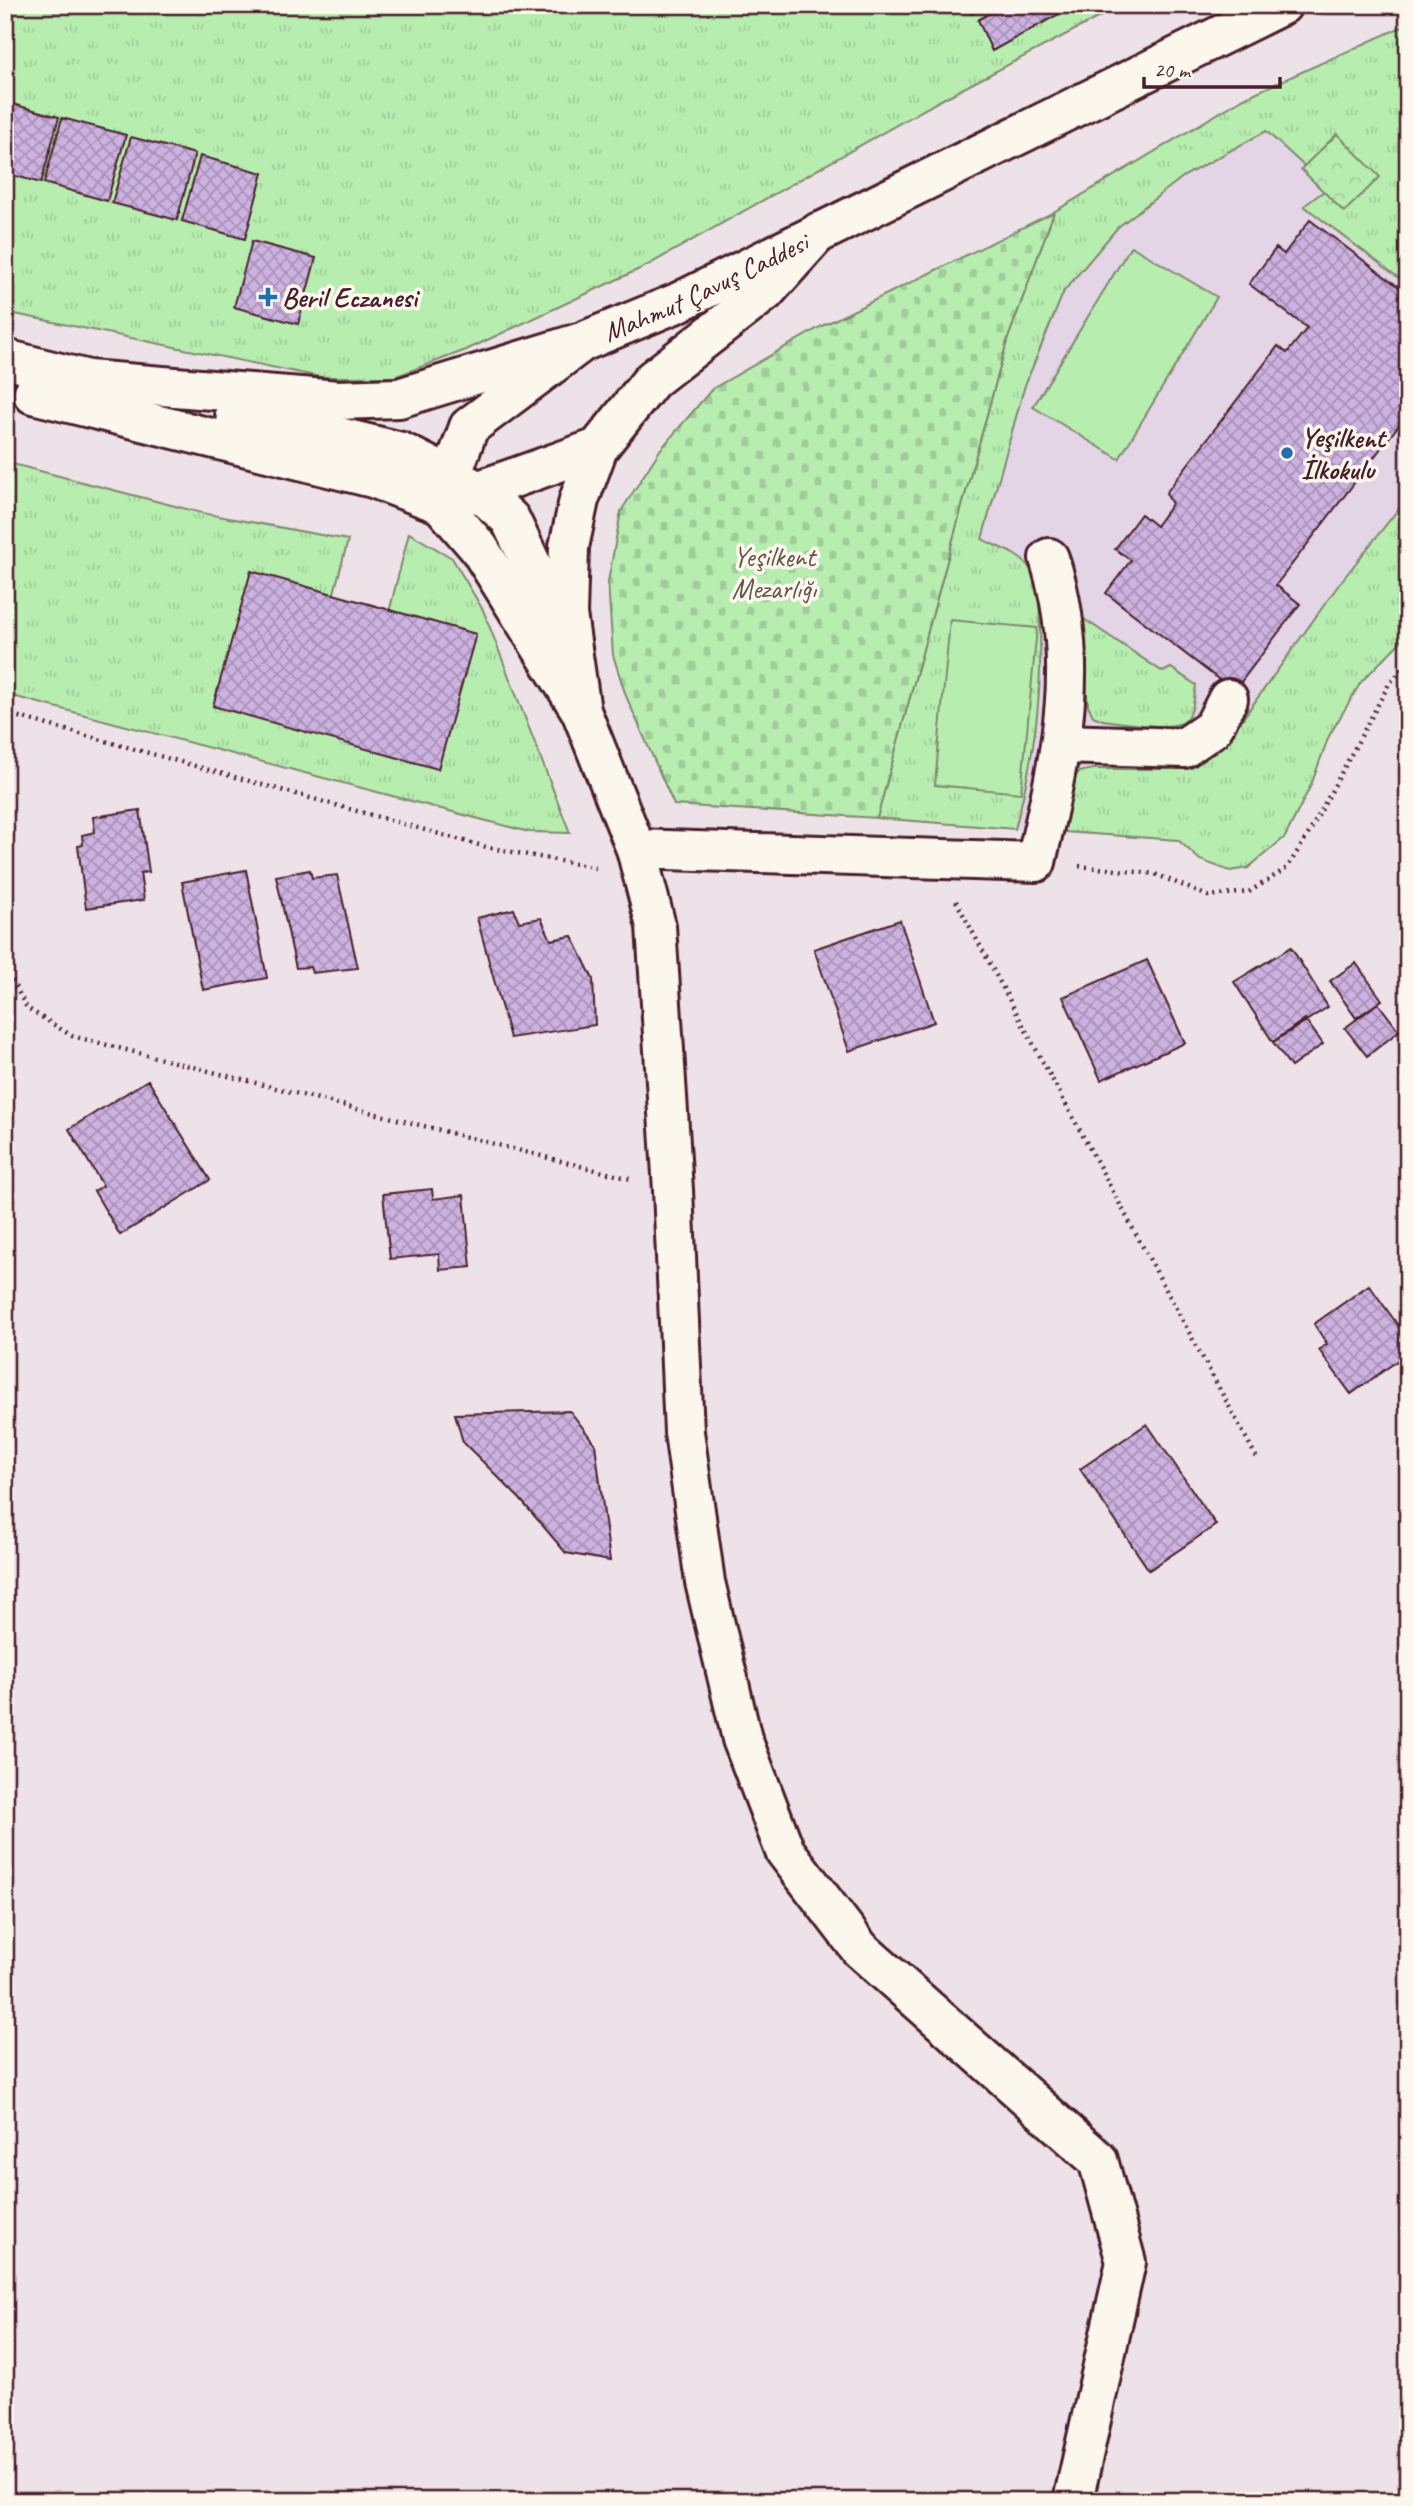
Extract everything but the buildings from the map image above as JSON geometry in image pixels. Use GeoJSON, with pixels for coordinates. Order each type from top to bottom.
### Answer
{"type":"FeatureCollection","features":[{"type":"Feature","properties":{"kind":"street","name":"Mahmut Çavuş Caddesi"},"geometry":{"type":"LineString","coordinates":[[88,380],[338,400],[399,398],[582,342],[677,303],[1282,5]]}},
{"type":"Feature","properties":{"kind":"street"},"geometry":{"type":"LineString","coordinates":[[821,230],[765,292],[652,380],[598,448],[579,500],[569,547],[567,614],[582,711],[641,864],[656,926],[673,1190],[684,1432],[705,1581],[742,1739],[785,1851],[860,1949],[1098,2160],[1126,2262],[1073,2501]]}},
{"type":"Feature","properties":{"kind":"street"},"geometry":{"type":"LineString","coordinates":[[457,491],[469,427],[582,342]]}},
{"type":"Feature","properties":{"kind":"street","name":"Mahmut Çavuş Caddesi"},"geometry":{"type":"LineString","coordinates":[[5,359],[389,449],[457,491],[510,519],[539,580],[582,711]]}},
{"type":"Feature","properties":{"kind":"street"},"geometry":{"type":"LineString","coordinates":[[5,386],[373,478],[457,491],[598,448]]}},
{"type":"Feature","properties":{"kind":"street"},"geometry":{"type":"LineString","coordinates":[[641,864],[932,857],[1036,862],[1063,744],[1066,660],[1061,594],[1049,558]]}},
{"type":"Feature","properties":{"kind":"street"},"geometry":{"type":"LineString","coordinates":[[1063,744],[1184,748],[1213,728],[1228,699]]}},
{"type":"Feature","properties":{"kind":"path"},"geometry":{"type":"LineString","coordinates":[[1036,862],[1155,874],[1209,896],[1249,892],[1287,868],[1309,833],[1389,684],[1408,663]]}},
{"type":"Feature","properties":{"kind":"path"},"geometry":{"type":"LineString","coordinates":[[5,713],[486,847],[641,864]]}},
{"type":"Feature","properties":{"kind":"path"},"geometry":{"type":"LineString","coordinates":[[932,857],[1258,1460]]}},
{"type":"Feature","properties":{"kind":"path"},"geometry":{"type":"LineString","coordinates":[[5,968],[27,1008],[72,1036],[673,1190]]}},
{"type":"Feature","properties":{"kind":"shaded area"},"geometry":{"type":"Polygon","coordinates":[[[1323,65],[1408,196],[1408,537],[1178,840],[877,818],[1007,341],[1054,212],[1245,98],[1323,65]]]}},
{"type":"Feature","properties":{"kind":"green space"},"geometry":{"type":"Polygon","coordinates":[[[5,5],[1122,5],[941,100],[648,265],[466,350],[394,377],[320,377],[5,312],[5,5]]]}},
{"type":"Feature","properties":{"kind":"green space"},"geometry":{"type":"Polygon","coordinates":[[[1408,24],[1408,285],[1304,206],[1328,188],[1266,131],[1184,176],[1118,227],[1064,291],[1025,385],[982,539],[1023,561],[1036,580],[1039,596],[1038,705],[1032,753],[1015,829],[877,818],[1007,341],[1054,212],[1244,98],[1408,24]]]}},
{"type":"Feature","properties":{"kind":"green space"},"geometry":{"type":"Polygon","coordinates":[[[1337,134],[1380,177],[1344,212],[1301,169],[1337,134]]]}},
{"type":"Feature","properties":{"kind":"green space","name":"Yeşilkent Mezarlığı"},"geometry":{"type":"Polygon","coordinates":[[[1054,212],[1007,341],[877,818],[674,805],[626,696],[613,655],[608,582],[621,511],[660,450],[712,389],[822,326],[1054,212]]]}},
{"type":"Feature","properties":{"kind":"green space"},"geometry":{"type":"Polygon","coordinates":[[[1131,246],[1217,297],[1119,459],[1033,407],[1131,246]]]}},
{"type":"Feature","properties":{"kind":"green space"},"geometry":{"type":"Polygon","coordinates":[[[5,462],[202,513],[348,540],[325,627],[382,640],[409,533],[452,558],[483,610],[570,833],[529,832],[5,694],[5,462]]]}},
{"type":"Feature","properties":{"kind":"green space"},"geometry":{"type":"Polygon","coordinates":[[[1408,497],[1408,634],[1361,682],[1329,736],[1311,785],[1285,837],[1248,868],[1230,871],[1200,860],[1178,840],[1065,832],[1067,786],[1079,772],[1093,769],[1168,769],[1201,758],[1231,735],[1340,583],[1408,497]]]}},
{"type":"Feature","properties":{"kind":"green space"},"geometry":{"type":"Polygon","coordinates":[[[1078,615],[1163,672],[1171,668],[1196,685],[1188,718],[1169,726],[1103,720],[1093,716],[1088,705],[1078,615]]]}},
{"type":"Feature","properties":{"kind":"green space"},"geometry":{"type":"Polygon","coordinates":[[[950,620],[1037,628],[1021,793],[935,785],[950,620]]]}},
{"type":"Feature","properties":{"kind":"place","name":"Beril Eczanesi"},"geometry":{"type":"Point","coordinates":[268,297]}},
{"type":"Feature","properties":{"kind":"place","name":"Yeşilkent İlkokulu"},"geometry":{"type":"Point","coordinates":[1287,453]}}]}
